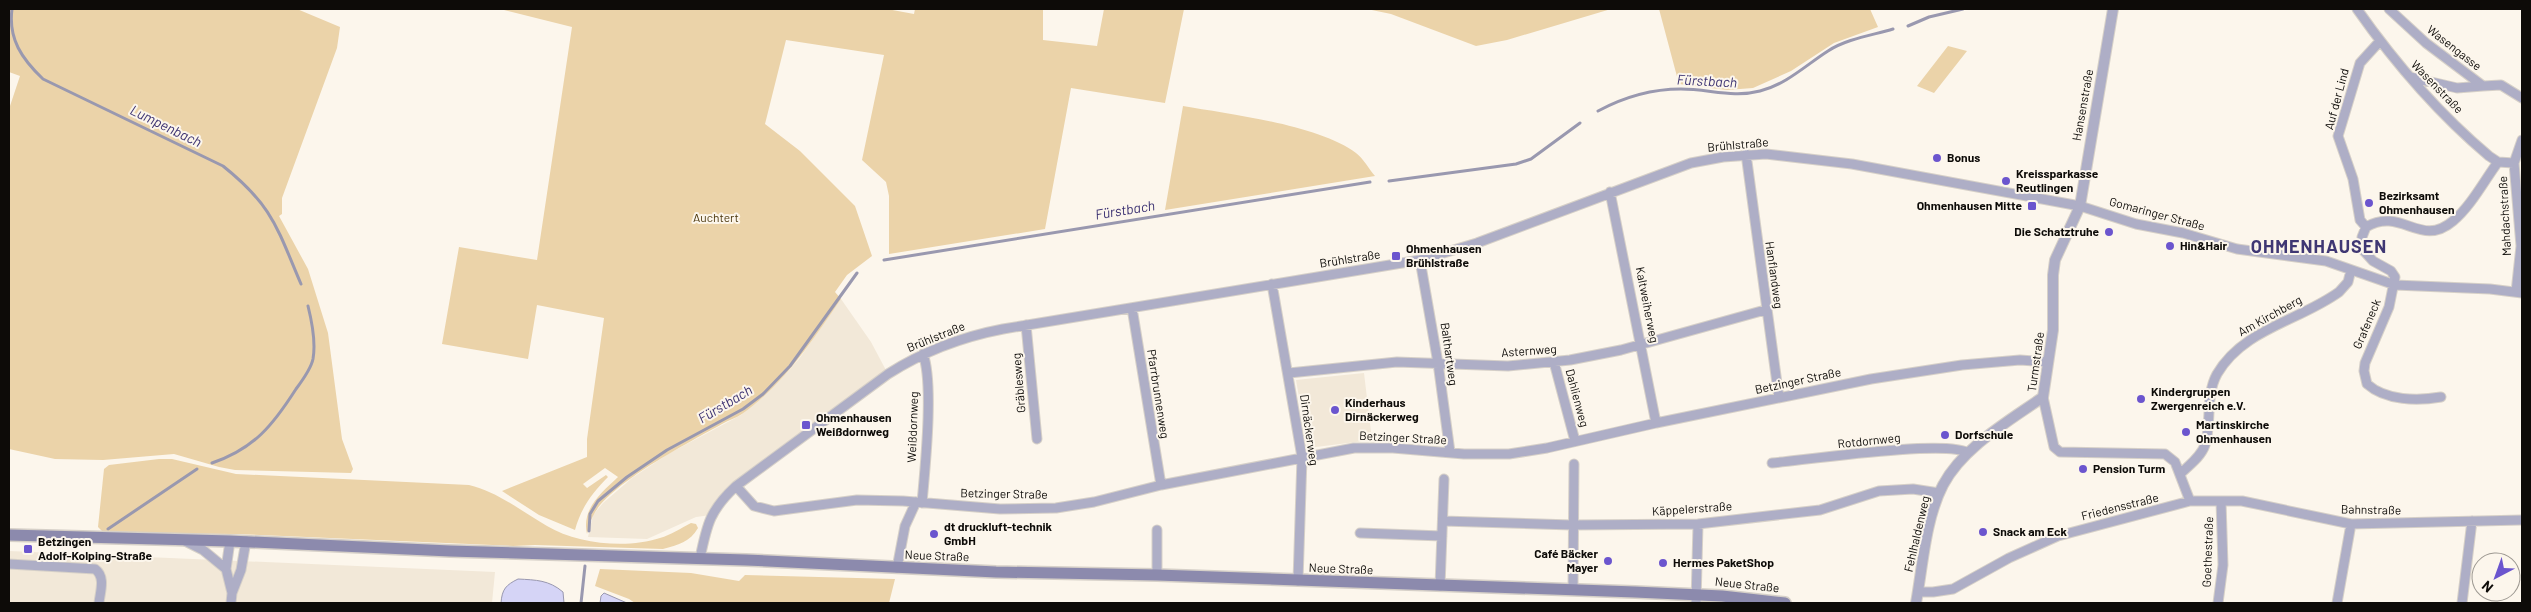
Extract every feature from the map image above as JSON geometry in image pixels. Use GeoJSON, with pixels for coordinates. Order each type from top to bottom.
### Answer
{"type":"FeatureCollection","features":[{"type":"Feature","properties":{"kind":"main road","name":"Neue Straße"},"geometry":{"type":"LineString","coordinates":[[9,535],[246,541],[450,551],[700,558],[897,568],[1573,590],[1785,603]]}},
{"type":"Feature","properties":{"kind":"street","name":"Hansenstraße"},"geometry":{"type":"LineString","coordinates":[[2080,206],[2113,9]]}},
{"type":"Feature","properties":{"kind":"street","name":"Wasenstraße"},"geometry":{"type":"LineString","coordinates":[[2358,9],[2380,41],[2410,77],[2456,126],[2498,162]]}},
{"type":"Feature","properties":{"kind":"street","name":"Wasengasse"},"geometry":{"type":"LineString","coordinates":[[2389,9],[2426,43],[2483,86]]}},
{"type":"Feature","properties":{"kind":"street","name":"Auf der Lind"},"geometry":{"type":"LineString","coordinates":[[2380,41],[2360,63],[2338,136],[2353,178],[2360,220],[2366,227],[2362,237],[2363,250],[2373,261],[2391,271],[2395,277],[2395,285]]}},
{"type":"Feature","properties":{"kind":"street","name":"Wasengasse"},"geometry":{"type":"LineString","coordinates":[[2410,77],[2457,88],[2501,86],[2522,98]]}},
{"type":"Feature","properties":{"kind":"street","name":"Mahdachstraße"},"geometry":{"type":"LineString","coordinates":[[2519,293],[2521,246],[2514,163],[2522,140]]}},
{"type":"Feature","properties":{"kind":"street","name":"Brühlstraße"},"geometry":{"type":"LineString","coordinates":[[700,558],[711,515],[716,506],[736,486],[888,374],[923,354],[970,336],[1026,325],[1420,260],[1477,243],[1691,163],[1746,154],[1785,154],[1824,159],[2080,206]]}},
{"type":"Feature","properties":{"kind":"street","name":"Hanflandweg"},"geometry":{"type":"LineString","coordinates":[[1746,154],[1779,398]]}},
{"type":"Feature","properties":{"kind":"street"},"geometry":{"type":"LineString","coordinates":[[2366,227],[2381,220],[2393,220],[2426,232],[2440,229],[2459,215],[2498,162],[2514,163]]}},
{"type":"Feature","properties":{"kind":"street","name":"Kaltweiherweg"},"geometry":{"type":"LineString","coordinates":[[1610,192],[1642,344],[1656,423]]}},
{"type":"Feature","properties":{"kind":"street","name":"Gomaringer Straße"},"geometry":{"type":"LineString","coordinates":[[2080,206],[2136,224],[2174,230],[2229,247],[2270,254],[2314,258],[2395,285],[2519,293]]}},
{"type":"Feature","properties":{"kind":"street","name":"Turmstraße"},"geometry":{"type":"LineString","coordinates":[[2080,206],[2055,260],[2052,275],[2054,318],[2043,398],[2054,447],[2060,452],[2165,454],[2171,457],[2180,474]]}},
{"type":"Feature","properties":{"kind":"street","name":"Balthartweg"},"geometry":{"type":"LineString","coordinates":[[1420,260],[1438,363],[1450,452]]}},
{"type":"Feature","properties":{"kind":"street","name":"Am Kirchberg"},"geometry":{"type":"LineString","coordinates":[[2180,474],[2204,446],[2212,387],[2217,374],[2231,356],[2243,344],[2334,296],[2344,288],[2351,270]]}},
{"type":"Feature","properties":{"kind":"street","name":"Dirnäckerweg"},"geometry":{"type":"LineString","coordinates":[[1272,284],[1302,457],[1302,516],[1298,581]]}},
{"type":"Feature","properties":{"kind":"street","name":"Grafeneck"},"geometry":{"type":"LineString","coordinates":[[2395,285],[2380,330],[2365,363],[2364,372],[2367,384],[2377,391],[2400,397],[2419,399],[2441,397]]}},
{"type":"Feature","properties":{"kind":"street","name":"Pfarrbrunnenweg"},"geometry":{"type":"LineString","coordinates":[[1132,308],[1161,485]]}},
{"type":"Feature","properties":{"kind":"street","name":"Asternweg"},"geometry":{"type":"LineString","coordinates":[[1288,373],[1359,365],[1438,363],[1501,366],[1554,362],[1605,354],[1766,310]]}},
{"type":"Feature","properties":{"kind":"street","name":"Gräblesweg"},"geometry":{"type":"LineString","coordinates":[[1026,325],[1037,439]]}},
{"type":"Feature","properties":{"kind":"street","name":"Weißdornweg"},"geometry":{"type":"LineString","coordinates":[[897,568],[905,526],[919,502],[928,385],[927,364],[923,354]]}},
{"type":"Feature","properties":{"kind":"street","name":"Betzinger Straße"},"geometry":{"type":"LineString","coordinates":[[736,486],[748,501],[765,510],[857,500],[919,502],[984,509],[1036,509],[1094,502],[1161,485],[1354,448],[1509,454],[1547,448],[1846,383],[1936,368],[2020,360],[2048,362]]}},
{"type":"Feature","properties":{"kind":"street","name":"Dahlienweg"},"geometry":{"type":"LineString","coordinates":[[1554,362],[1575,441]]}},
{"type":"Feature","properties":{"kind":"street","name":"Fehlhaldenweg"},"geometry":{"type":"LineString","coordinates":[[1916,603],[1928,531],[1939,493],[1957,464],[1968,453],[2043,398]]}},
{"type":"Feature","properties":{"kind":"street","name":"Rotdornweg"},"geometry":{"type":"LineString","coordinates":[[1772,463],[1907,449],[1955,448],[1968,453]]}},
{"type":"Feature","properties":{"kind":"street"},"geometry":{"type":"LineString","coordinates":[[1573,590],[1572,525],[1574,464]]}},
{"type":"Feature","properties":{"kind":"street"},"geometry":{"type":"LineString","coordinates":[[2180,474],[2190,502]]}},
{"type":"Feature","properties":{"kind":"street"},"geometry":{"type":"LineString","coordinates":[[1440,586],[1444,479]]}},
{"type":"Feature","properties":{"kind":"street","name":"Käppelerstraße"},"geometry":{"type":"LineString","coordinates":[[1443,521],[1572,525],[1698,524],[1820,510],[1879,491],[1913,489],[1939,493]]}},
{"type":"Feature","properties":{"kind":"street","name":"Friedensstraße"},"geometry":{"type":"LineString","coordinates":[[1918,592],[1953,589],[2009,558],[2049,540],[2190,502],[2221,501]]}},
{"type":"Feature","properties":{"kind":"street","name":"Bahnstraße"},"geometry":{"type":"LineString","coordinates":[[2221,501],[2254,503],[2351,524],[2522,520]]}},
{"type":"Feature","properties":{"kind":"street","name":"Goethestraße"},"geometry":{"type":"LineString","coordinates":[[2218,603],[2223,566],[2221,501]]}},
{"type":"Feature","properties":{"kind":"street"},"geometry":{"type":"LineString","coordinates":[[2462,603],[2472,521]]}},
{"type":"Feature","properties":{"kind":"street"},"geometry":{"type":"LineString","coordinates":[[1696,599],[1698,524]]}},
{"type":"Feature","properties":{"kind":"street"},"geometry":{"type":"LineString","coordinates":[[2337,603],[2351,524]]}},
{"type":"Feature","properties":{"kind":"street"},"geometry":{"type":"LineString","coordinates":[[1157,530],[1157,575]]}},
{"type":"Feature","properties":{"kind":"street"},"geometry":{"type":"LineString","coordinates":[[1360,533],[1442,536]]}},
{"type":"Feature","properties":{"kind":"street"},"geometry":{"type":"LineString","coordinates":[[184,540],[203,550],[226,569]]}},
{"type":"Feature","properties":{"kind":"street"},"geometry":{"type":"LineString","coordinates":[[230,541],[226,569],[232,593]]}},
{"type":"Feature","properties":{"kind":"street"},"geometry":{"type":"LineString","coordinates":[[231,603],[232,593],[241,570],[246,541]]}},
{"type":"Feature","properties":{"kind":"street"},"geometry":{"type":"LineString","coordinates":[[9,564],[95,569],[101,575],[102,580],[99,603]]}},
{"type":"Feature","properties":{"kind":"shaded area"},"geometry":{"type":"Polygon","coordinates":[[[841,299],[871,342],[888,374],[776,454],[711,515],[696,517],[647,539],[588,537],[593,515],[603,503],[632,478],[668,454],[741,415],[772,388],[799,359],[841,299]]]}},
{"type":"Feature","properties":{"kind":"shaded area","name":"Kinderhaus Dirnäckerweg"},"geometry":{"type":"Polygon","coordinates":[[[1364,373],[1372,440],[1308,448],[1296,380],[1364,373]]]}},
{"type":"Feature","properties":{"kind":"shaded area"},"geometry":{"type":"Polygon","coordinates":[[[9,551],[495,572],[492,603],[9,603],[9,551]]]}},
{"type":"Feature","properties":{"kind":"green space"},"geometry":{"type":"Polygon","coordinates":[[[9,9],[297,9],[340,27],[337,48],[282,198],[282,214],[279,216],[308,269],[328,333],[342,439],[353,469],[351,473],[235,470],[174,454],[103,460],[55,459],[9,449],[9,109],[20,76],[9,72],[9,9]]]}},
{"type":"Feature","properties":{"kind":"green space","name":"Auchtert"},"geometry":{"type":"Polygon","coordinates":[[[500,9],[887,9],[914,14],[915,9],[1043,9],[1043,40],[1097,46],[1104,9],[1184,9],[1165,103],[1071,88],[1045,229],[889,254],[889,196],[886,182],[862,160],[884,55],[786,40],[765,124],[800,151],[855,206],[872,256],[847,275],[835,292],[841,299],[796,361],[771,389],[742,414],[651,465],[615,491],[593,516],[587,534],[586,525],[590,509],[600,495],[618,477],[605,468],[583,484],[587,488],[606,475],[608,477],[588,501],[580,515],[575,530],[539,515],[502,491],[587,457],[587,439],[604,318],[537,305],[528,359],[442,344],[459,247],[537,260],[572,27],[500,9]]]}},
{"type":"Feature","properties":{"kind":"green space"},"geometry":{"type":"Polygon","coordinates":[[[1367,9],[1611,9],[1507,40],[1476,46],[1391,14],[1367,9]]]}},
{"type":"Feature","properties":{"kind":"green space"},"geometry":{"type":"Polygon","coordinates":[[[1659,9],[1870,9],[1878,27],[1834,43],[1791,71],[1753,88],[1727,90],[1679,84],[1659,9]]]}},
{"type":"Feature","properties":{"kind":"green space"},"geometry":{"type":"Polygon","coordinates":[[[1948,46],[1967,51],[1934,93],[1917,86],[1948,46]]]}},
{"type":"Feature","properties":{"kind":"green space"},"geometry":{"type":"Polygon","coordinates":[[[1183,106],[1273,122],[1320,135],[1340,143],[1356,153],[1375,176],[1165,210],[1183,106]]]}},
{"type":"Feature","properties":{"kind":"green space"},"geometry":{"type":"Polygon","coordinates":[[[172,459],[236,474],[469,485],[500,497],[559,532],[587,541],[602,543],[618,544],[647,541],[668,535],[691,523],[696,524],[698,528],[687,540],[663,549],[513,546],[237,534],[104,533],[98,527],[104,469],[109,465],[172,459]]]}},
{"type":"Feature","properties":{"kind":"green space"},"geometry":{"type":"Polygon","coordinates":[[[600,569],[691,573],[739,581],[745,575],[895,579],[889,603],[635,603],[595,586],[600,569]]]}},
{"type":"Feature","properties":{"kind":"water"},"geometry":{"type":"Polygon","coordinates":[[[518,579],[536,580],[553,585],[563,592],[564,603],[501,603],[505,588],[518,579]]]}},
{"type":"Feature","properties":{"kind":"water"},"geometry":{"type":"Polygon","coordinates":[[[604,593],[627,603],[600,603],[601,596],[604,593]]]}},
{"type":"Feature","properties":{"kind":"waterway","name":"Lumpenbach"},"geometry":{"type":"LineString","coordinates":[[12,9],[12,30],[18,48],[43,79],[223,166],[240,180],[253,193],[272,219],[301,284]]}},
{"type":"Feature","properties":{"kind":"waterway","name":"Fürstbach"},"geometry":{"type":"LineString","coordinates":[[1908,26],[1929,17],[1963,9]]}},
{"type":"Feature","properties":{"kind":"waterway","name":"Fürstbach"},"geometry":{"type":"LineString","coordinates":[[1598,111],[1628,98],[1659,90],[1691,89],[1740,94],[1760,91],[1788,79],[1835,47],[1851,40],[1893,29]]}},
{"type":"Feature","properties":{"kind":"waterway","name":"Fürstbach"},"geometry":{"type":"LineString","coordinates":[[1389,181],[1516,164],[1531,159],[1580,123]]}},
{"type":"Feature","properties":{"kind":"waterway","name":"Fürstbach"},"geometry":{"type":"LineString","coordinates":[[884,260],[1370,182]]}},
{"type":"Feature","properties":{"kind":"waterway","name":"Fürstbach"},"geometry":{"type":"LineString","coordinates":[[589,531],[590,514],[598,501],[627,477],[667,450],[743,409],[763,394],[790,366],[857,273]]}},
{"type":"Feature","properties":{"kind":"waterway","name":"Lumpenbach"},"geometry":{"type":"LineString","coordinates":[[212,463],[240,451],[261,434],[279,414],[306,375],[312,363],[314,352],[314,339],[308,306]]}},
{"type":"Feature","properties":{"kind":"waterway","name":"Lumpenbach"},"geometry":{"type":"LineString","coordinates":[[108,529],[197,469]]}},
{"type":"Feature","properties":{"kind":"waterway","name":"Fürstbach"},"geometry":{"type":"LineString","coordinates":[[581,603],[585,566]]}},
{"type":"Feature","properties":{"kind":"place","name":"Bonus"},"geometry":{"type":"Point","coordinates":[1937,158]}},
{"type":"Feature","properties":{"kind":"place","name":"Kreissparkasse Reutlingen"},"geometry":{"type":"Point","coordinates":[2006,181]}},
{"type":"Feature","properties":{"kind":"place","name":"Bezirksamt Ohmenhausen"},"geometry":{"type":"Point","coordinates":[2369,203]}},
{"type":"Feature","properties":{"kind":"place","name":"Ohmenhausen Mitte"},"geometry":{"type":"Point","coordinates":[2032,206]}},
{"type":"Feature","properties":{"kind":"place","name":"Die Schatztruhe"},"geometry":{"type":"Point","coordinates":[2109,232]}},
{"type":"Feature","properties":{"kind":"place","name":"Hin&Hair"},"geometry":{"type":"Point","coordinates":[2170,246]}},
{"type":"Feature","properties":{"kind":"place","name":"Ohmenhausen Brühlstraße"},"geometry":{"type":"Point","coordinates":[1396,256]}},
{"type":"Feature","properties":{"kind":"place","name":"Kindergruppen Zwergenreich e.V."},"geometry":{"type":"Point","coordinates":[2141,399]}},
{"type":"Feature","properties":{"kind":"place","name":"Kinderhaus Dirnäckerweg"},"geometry":{"type":"Point","coordinates":[1335,410]}},
{"type":"Feature","properties":{"kind":"place","name":"Ohmenhausen Weißdornweg"},"geometry":{"type":"Point","coordinates":[806,425]}},
{"type":"Feature","properties":{"kind":"place","name":"Martinskirche Ohmenhausen"},"geometry":{"type":"Point","coordinates":[2186,432]}},
{"type":"Feature","properties":{"kind":"place","name":"Dorfschule"},"geometry":{"type":"Point","coordinates":[1945,435]}},
{"type":"Feature","properties":{"kind":"place","name":"Pension Turm"},"geometry":{"type":"Point","coordinates":[2083,469]}},
{"type":"Feature","properties":{"kind":"place","name":"Snack am Eck"},"geometry":{"type":"Point","coordinates":[1983,532]}},
{"type":"Feature","properties":{"kind":"place","name":"dt druckluft-technik GmbH"},"geometry":{"type":"Point","coordinates":[934,534]}},
{"type":"Feature","properties":{"kind":"place","name":"Betzingen Adolf-Kolping-Straße"},"geometry":{"type":"Point","coordinates":[28,549]}},
{"type":"Feature","properties":{"kind":"place","name":"Café Bäcker Mayer"},"geometry":{"type":"Point","coordinates":[1608,561]}},
{"type":"Feature","properties":{"kind":"place","name":"Hermes PaketShop"},"geometry":{"type":"Point","coordinates":[1663,563]}},
{"type":"Feature","properties":{"kind":"district","name":"OHMENHAUSEN"},"geometry":{"type":"Point","coordinates":[2319,247]}}]}
